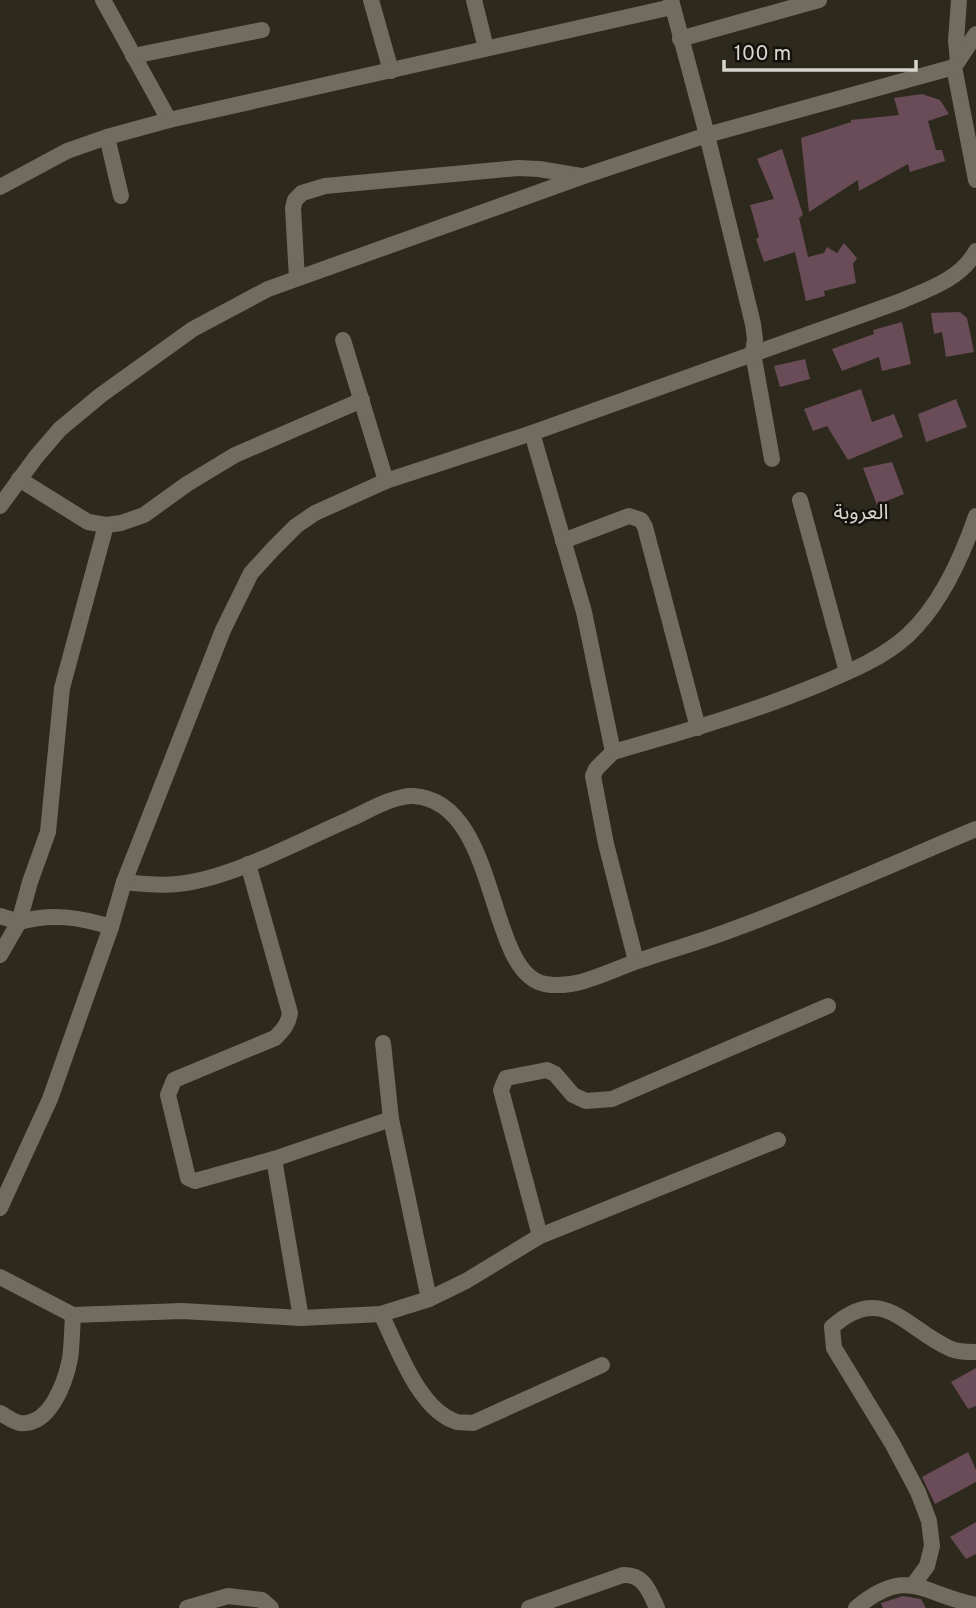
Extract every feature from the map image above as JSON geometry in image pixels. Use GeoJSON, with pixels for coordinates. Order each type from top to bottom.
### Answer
{"type":"FeatureCollection","features":[{"type":"Feature","properties":{"kind":"street"},"geometry":{"type":"LineString","coordinates":[[103,0],[169,120]]}},
{"type":"Feature","properties":{"kind":"street"},"geometry":{"type":"LineString","coordinates":[[371,0],[391,71]]}},
{"type":"Feature","properties":{"kind":"street"},"geometry":{"type":"LineString","coordinates":[[474,0],[485,48]]}},
{"type":"Feature","properties":{"kind":"street"},"geometry":{"type":"LineString","coordinates":[[680,39],[799,2],[819,0]]}},
{"type":"Feature","properties":{"kind":"street"},"geometry":{"type":"LineString","coordinates":[[959,0],[956,64],[976,180]]}},
{"type":"Feature","properties":{"kind":"street"},"geometry":{"type":"LineString","coordinates":[[0,187],[67,151],[169,120],[391,71],[671,4],[707,135],[752,324],[755,339],[753,353],[772,458]]}},
{"type":"Feature","properties":{"kind":"street"},"geometry":{"type":"LineString","coordinates":[[134,56],[262,30]]}},
{"type":"Feature","properties":{"kind":"street"},"geometry":{"type":"LineString","coordinates":[[0,506],[61,429],[152,357],[228,309],[297,278],[584,176],[707,135],[956,64],[976,34]]}},
{"type":"Feature","properties":{"kind":"street"},"geometry":{"type":"LineString","coordinates":[[107,137],[121,196]]}},
{"type":"Feature","properties":{"kind":"street"},"geometry":{"type":"LineString","coordinates":[[297,278],[293,208],[295,200],[312,189],[518,168],[584,176]]}},
{"type":"Feature","properties":{"kind":"street"},"geometry":{"type":"LineString","coordinates":[[0,1208],[50,1099],[111,927],[124,882],[223,630],[251,573],[296,526],[315,513],[386,481],[532,433],[901,301],[944,282],[966,267],[976,251]]}},
{"type":"Feature","properties":{"kind":"street"},"geometry":{"type":"LineString","coordinates":[[343,340],[386,481]]}},
{"type":"Feature","properties":{"kind":"street"},"geometry":{"type":"LineString","coordinates":[[19,479],[82,519],[106,525],[133,520],[235,456],[362,400]]}},
{"type":"Feature","properties":{"kind":"street"},"geometry":{"type":"LineString","coordinates":[[532,433],[584,612],[613,752]]}},
{"type":"Feature","properties":{"kind":"street"},"geometry":{"type":"LineString","coordinates":[[800,500],[847,672]]}},
{"type":"Feature","properties":{"kind":"street"},"geometry":{"type":"LineString","coordinates":[[563,541],[629,516],[641,520],[698,728]]}},
{"type":"Feature","properties":{"kind":"street"},"geometry":{"type":"LineString","coordinates":[[636,961],[606,844],[593,776],[596,769],[613,752],[782,700],[886,653],[909,634],[929,610],[949,577],[976,516]]}},
{"type":"Feature","properties":{"kind":"street"},"geometry":{"type":"LineString","coordinates":[[0,955],[19,922],[48,831],[62,688],[106,525]]}},
{"type":"Feature","properties":{"kind":"street"},"geometry":{"type":"LineString","coordinates":[[124,882],[175,884],[196,881],[248,864],[384,804],[410,796],[429,798],[446,806],[457,817],[486,877],[518,965],[529,977],[542,984],[573,985],[731,930],[976,829]]}},
{"type":"Feature","properties":{"kind":"street"},"geometry":{"type":"LineString","coordinates":[[248,864],[290,1013],[289,1020],[285,1029],[275,1038],[174,1080],[168,1095],[185,1173],[190,1181],[195,1181],[274,1159],[391,1119]]}},
{"type":"Feature","properties":{"kind":"street"},"geometry":{"type":"LineString","coordinates":[[0,916],[19,922],[54,916],[83,918],[111,927]]}},
{"type":"Feature","properties":{"kind":"street"},"geometry":{"type":"LineString","coordinates":[[540,1236],[501,1090],[506,1078],[547,1070],[555,1074],[573,1095],[586,1101],[612,1099],[828,1006]]}},
{"type":"Feature","properties":{"kind":"street"},"geometry":{"type":"LineString","coordinates":[[383,1043],[391,1119],[429,1299]]}},
{"type":"Feature","properties":{"kind":"street"},"geometry":{"type":"LineString","coordinates":[[0,1277],[73,1315],[182,1311],[301,1318],[381,1314],[429,1299],[466,1281],[540,1236],[778,1140]]}},
{"type":"Feature","properties":{"kind":"street"},"geometry":{"type":"LineString","coordinates":[[274,1159],[301,1318]]}},
{"type":"Feature","properties":{"kind":"street"},"geometry":{"type":"LineString","coordinates":[[913,1584],[927,1566],[932,1546],[929,1521],[919,1492],[834,1348],[832,1327],[846,1315],[865,1309],[883,1308],[951,1350],[976,1352]]}},
{"type":"Feature","properties":{"kind":"street"},"geometry":{"type":"LineString","coordinates":[[381,1314],[413,1380],[440,1413],[458,1422],[473,1423],[602,1365]]}},
{"type":"Feature","properties":{"kind":"street"},"geometry":{"type":"LineString","coordinates":[[0,1413],[18,1423],[34,1422],[50,1408],[59,1392],[70,1359],[73,1315]]}},
{"type":"Feature","properties":{"kind":"street"},"geometry":{"type":"LineString","coordinates":[[529,1608],[623,1575],[632,1575],[641,1580],[657,1608]]}},
{"type":"Feature","properties":{"kind":"street"},"geometry":{"type":"LineString","coordinates":[[856,1608],[873,1594],[894,1585],[913,1584],[976,1605]]}},
{"type":"Feature","properties":{"kind":"street"},"geometry":{"type":"LineString","coordinates":[[187,1608],[228,1597],[262,1600],[271,1608]]}},
{"type":"Feature","properties":{"kind":"building"},"geometry":{"type":"Polygon","coordinates":[[[922,94],[940,100],[949,114],[928,121],[936,150],[942,150],[945,161],[910,172],[908,164],[859,191],[858,180],[809,212],[801,138],[851,120],[899,115],[894,98],[922,94]]]}},
{"type":"Feature","properties":{"kind":"building"},"geometry":{"type":"Polygon","coordinates":[[[782,149],[803,215],[799,218],[808,257],[824,253],[827,247],[837,253],[844,243],[857,258],[853,264],[856,283],[824,291],[825,296],[806,301],[795,252],[764,262],[756,239],[759,237],[750,205],[774,199],[757,159],[782,149]]]}},
{"type":"Feature","properties":{"kind":"building"},"geometry":{"type":"Polygon","coordinates":[[[960,312],[967,318],[974,352],[946,357],[942,332],[934,334],[931,313],[960,312]]]}},
{"type":"Feature","properties":{"kind":"building"},"geometry":{"type":"Polygon","coordinates":[[[902,322],[911,364],[882,371],[879,357],[842,371],[832,349],[874,334],[873,330],[902,322]]]}},
{"type":"Feature","properties":{"kind":"building"},"geometry":{"type":"Polygon","coordinates":[[[805,359],[810,379],[780,387],[774,366],[805,359]]]}},
{"type":"Feature","properties":{"kind":"building"},"geometry":{"type":"Polygon","coordinates":[[[861,389],[872,422],[894,414],[903,437],[848,460],[827,426],[813,431],[804,409],[861,389]]]}},
{"type":"Feature","properties":{"kind":"building"},"geometry":{"type":"Polygon","coordinates":[[[956,399],[967,427],[926,442],[918,414],[956,399]]]}},
{"type":"Feature","properties":{"kind":"building"},"geometry":{"type":"Polygon","coordinates":[[[892,462],[904,494],[877,505],[863,468],[892,462]]]}},
{"type":"Feature","properties":{"kind":"building"},"geometry":{"type":"Polygon","coordinates":[[[976,1368],[976,1406],[968,1409],[951,1382],[976,1368]]]}},
{"type":"Feature","properties":{"kind":"building"},"geometry":{"type":"Polygon","coordinates":[[[968,1452],[976,1470],[976,1482],[935,1504],[922,1477],[968,1452]]]}},
{"type":"Feature","properties":{"kind":"building"},"geometry":{"type":"Polygon","coordinates":[[[976,1522],[976,1554],[966,1559],[950,1537],[976,1522]]]}},
{"type":"Feature","properties":{"kind":"building"},"geometry":{"type":"Polygon","coordinates":[[[903,1596],[921,1599],[926,1608],[883,1608],[881,1603],[903,1596]]]}},
{"type":"Feature","properties":{"kind":"district","name":"العروبة"},"geometry":{"type":"Point","coordinates":[861,512]}}]}
